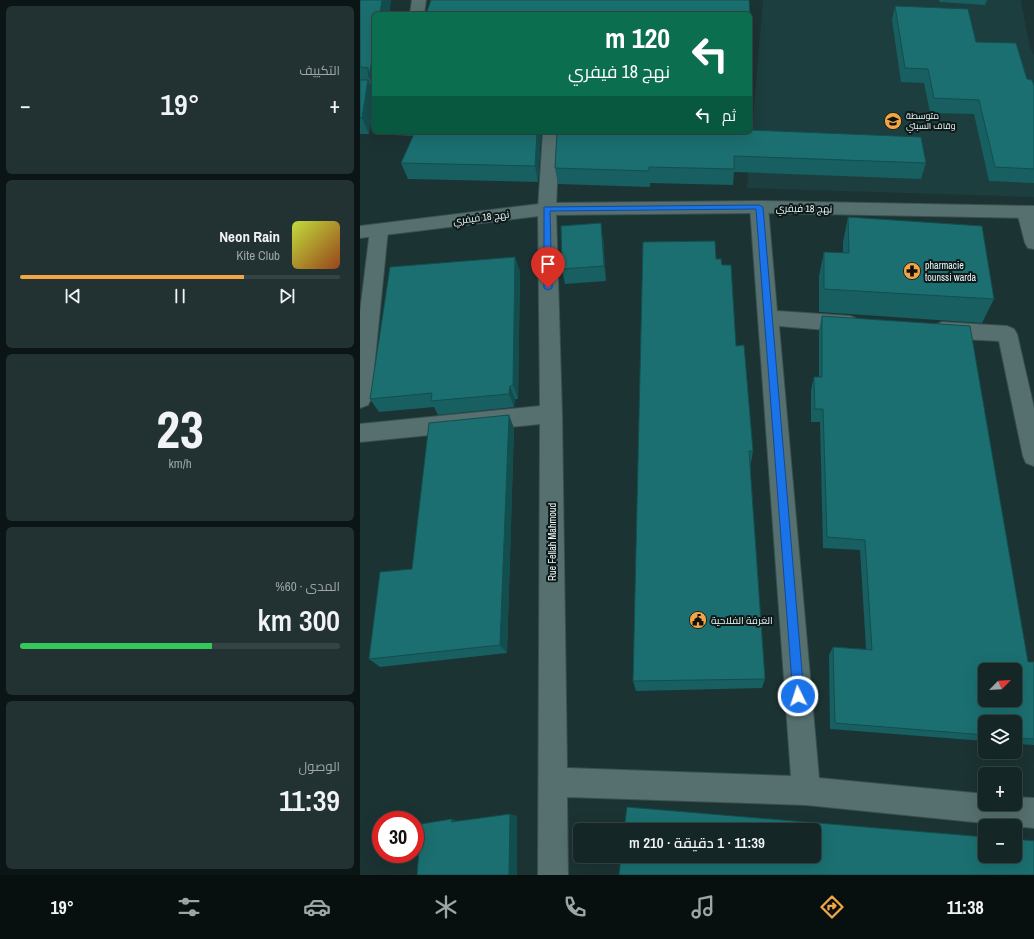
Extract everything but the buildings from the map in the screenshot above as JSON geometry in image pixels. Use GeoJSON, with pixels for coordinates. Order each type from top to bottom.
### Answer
{"type":"FeatureCollection","features":[{"type":"Feature","properties":{"kind":"street"},"geometry":{"type":"LineString","coordinates":[[417,12],[419,0]]}},
{"type":"Feature","properties":{"kind":"street","name":"Rue Fellah Mahmoud"},"geometry":{"type":"LineString","coordinates":[[552,134],[547,209],[551,414],[554,875]]}},
{"type":"Feature","properties":{"kind":"street"},"geometry":{"type":"LineString","coordinates":[[759,207],[806,791]]}},
{"type":"Feature","properties":{"kind":"street","name":"نهج 18 فيفري"},"geometry":{"type":"LineString","coordinates":[[369,231],[547,209],[759,207],[1030,212]]}},
{"type":"Feature","properties":{"kind":"street"},"geometry":{"type":"LineString","coordinates":[[1030,212],[1034,243]]}},
{"type":"Feature","properties":{"kind":"street"},"geometry":{"type":"LineString","coordinates":[[360,399],[369,231]]}},
{"type":"Feature","properties":{"kind":"street"},"geometry":{"type":"LineString","coordinates":[[769,318],[872,325]]}},
{"type":"Feature","properties":{"kind":"street"},"geometry":{"type":"LineString","coordinates":[[920,328],[1007,334],[1034,456]]}},
{"type":"Feature","properties":{"kind":"street"},"geometry":{"type":"LineString","coordinates":[[360,433],[551,414]]}},
{"type":"Feature","properties":{"kind":"street"},"geometry":{"type":"LineString","coordinates":[[553,782],[806,791],[1034,813]]}},
{"type":"Feature","properties":{"kind":"shaded area","name":"متوسطة وقاف السبتي"},"geometry":{"type":"Polygon","coordinates":[[[763,0],[1021,0],[1030,48],[1034,55],[1034,197],[747,188],[763,0]]]}},
{"type":"Feature","properties":{"kind":"place","name":"متوسطة وقاف السبتي"},"geometry":{"type":"Point","coordinates":[893,121]}},
{"type":"Feature","properties":{"kind":"place","name":"pharmacie tounssi warda"},"geometry":{"type":"Point","coordinates":[912,271]}},
{"type":"Feature","properties":{"kind":"place","name":"الغرفة الفلاحية"},"geometry":{"type":"Point","coordinates":[698,620]}},
{"type":"Feature","properties":{"kind":"route"},"geometry":{"type":"LineString","coordinates":[[548,288],[547,209],[759,207],[798,696]]}}]}
